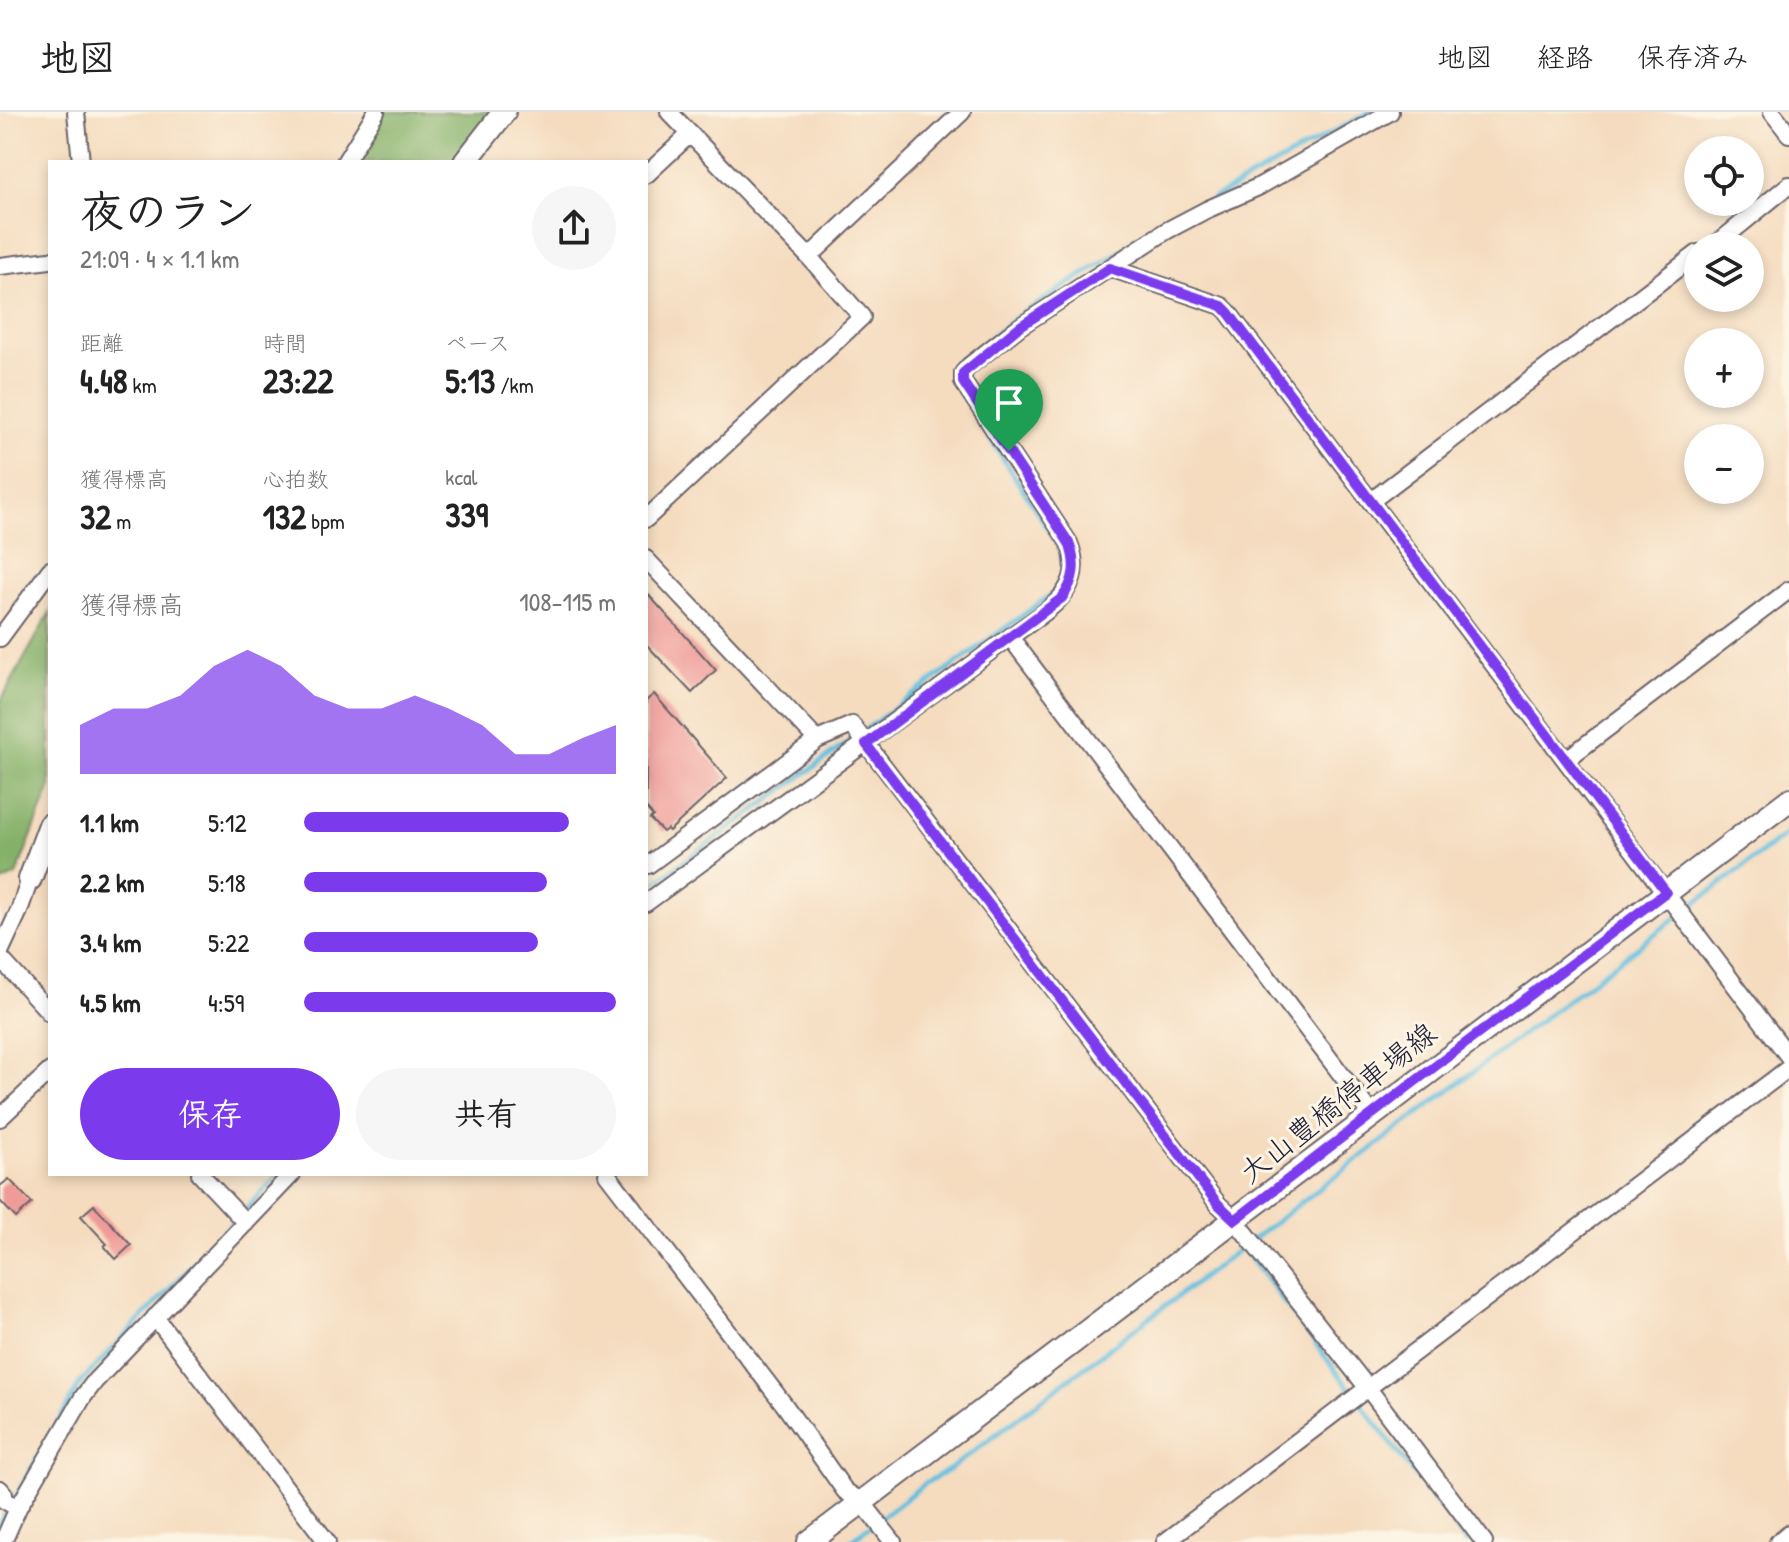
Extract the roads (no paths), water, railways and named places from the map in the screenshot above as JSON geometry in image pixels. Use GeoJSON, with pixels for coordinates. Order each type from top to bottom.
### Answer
{"type":"FeatureCollection","features":[{"type":"Feature","properties":{"kind":"main road"},"geometry":{"type":"LineString","coordinates":[[467,160],[504,112]]}},
{"type":"Feature","properties":{"kind":"main road","name":"大山豊橋停車場線"},"geometry":{"type":"LineString","coordinates":[[809,1542],[879,1523],[1372,1115],[1789,800]]}},
{"type":"Feature","properties":{"kind":"main road"},"geometry":{"type":"LineString","coordinates":[[30,879],[48,830]]}},
{"type":"Feature","properties":{"kind":"street"},"geometry":{"type":"LineString","coordinates":[[76,112],[81,160]]}},
{"type":"Feature","properties":{"kind":"street"},"geometry":{"type":"LineString","coordinates":[[346,160],[376,112]]}},
{"type":"Feature","properties":{"kind":"street"},"geometry":{"type":"LineString","coordinates":[[648,517],[862,317],[809,257],[669,112]]}},
{"type":"Feature","properties":{"kind":"street"},"geometry":{"type":"LineString","coordinates":[[809,257],[962,112]]}},
{"type":"Feature","properties":{"kind":"street"},"geometry":{"type":"LineString","coordinates":[[648,902],[1010,637],[1062,598],[1070,587],[1075,567],[1073,554],[1055,519],[963,382],[963,373],[1019,327],[1166,231],[1258,187],[1390,112]]}},
{"type":"Feature","properties":{"kind":"street"},"geometry":{"type":"LineString","coordinates":[[1772,112],[1789,134]]}},
{"type":"Feature","properties":{"kind":"street"},"geometry":{"type":"LineString","coordinates":[[648,173],[690,134]]}},
{"type":"Feature","properties":{"kind":"street"},"geometry":{"type":"LineString","coordinates":[[1731,232],[1789,185]]}},
{"type":"Feature","properties":{"kind":"street"},"geometry":{"type":"LineString","coordinates":[[0,266],[48,260]]}},
{"type":"Feature","properties":{"kind":"street"},"geometry":{"type":"LineString","coordinates":[[1371,501],[1684,264]]}},
{"type":"Feature","properties":{"kind":"street"},"geometry":{"type":"LineString","coordinates":[[1110,268],[1222,306],[1228,312],[1789,1057]]}},
{"type":"Feature","properties":{"kind":"street"},"geometry":{"type":"LineString","coordinates":[[648,561],[817,740]]}},
{"type":"Feature","properties":{"kind":"street"},"geometry":{"type":"LineString","coordinates":[[0,638],[48,573]]}},
{"type":"Feature","properties":{"kind":"street"},"geometry":{"type":"LineString","coordinates":[[1567,759],[1789,590]]}},
{"type":"Feature","properties":{"kind":"street"},"geometry":{"type":"LineString","coordinates":[[1010,637],[1372,1115]]}},
{"type":"Feature","properties":{"kind":"street"},"geometry":{"type":"LineString","coordinates":[[669,887],[650,867],[817,740],[852,725],[1218,1204],[1240,1226],[1484,1542]]}},
{"type":"Feature","properties":{"kind":"street"},"geometry":{"type":"LineString","coordinates":[[30,879],[0,955],[48,1011]]}},
{"type":"Feature","properties":{"kind":"street"},"geometry":{"type":"LineString","coordinates":[[1165,1542],[1789,1068]]}},
{"type":"Feature","properties":{"kind":"street"},"geometry":{"type":"LineString","coordinates":[[0,1118],[48,1073]]}},
{"type":"Feature","properties":{"kind":"street"},"geometry":{"type":"LineString","coordinates":[[202,1176],[240,1217]]}},
{"type":"Feature","properties":{"kind":"street"},"geometry":{"type":"LineString","coordinates":[[3,1542],[7,1499],[83,1397],[240,1217],[290,1176]]}},
{"type":"Feature","properties":{"kind":"street"},"geometry":{"type":"LineString","coordinates":[[609,1176],[783,1403],[845,1491],[879,1523]]}},
{"type":"Feature","properties":{"kind":"street"},"geometry":{"type":"LineString","coordinates":[[155,1317],[327,1542]]}},
{"type":"Feature","properties":{"kind":"street"},"geometry":{"type":"LineString","coordinates":[[1778,1542],[1789,1533]]}},
{"type":"Feature","properties":{"kind":"waterway"},"geometry":{"type":"LineString","coordinates":[[1214,198],[1370,112]]}},
{"type":"Feature","properties":{"kind":"waterway"},"geometry":{"type":"LineString","coordinates":[[648,888],[1055,592],[1064,570],[1059,546],[951,377],[957,364],[1020,315],[1155,229]]}},
{"type":"Feature","properties":{"kind":"waterway"},"geometry":{"type":"LineString","coordinates":[[849,1542],[927,1482],[949,1470],[1789,832]]}},
{"type":"Feature","properties":{"kind":"waterway"},"geometry":{"type":"LineString","coordinates":[[0,1524],[81,1382],[277,1176]]}},
{"type":"Feature","properties":{"kind":"waterway"},"geometry":{"type":"LineString","coordinates":[[1242,1247],[1466,1542]]}}]}
